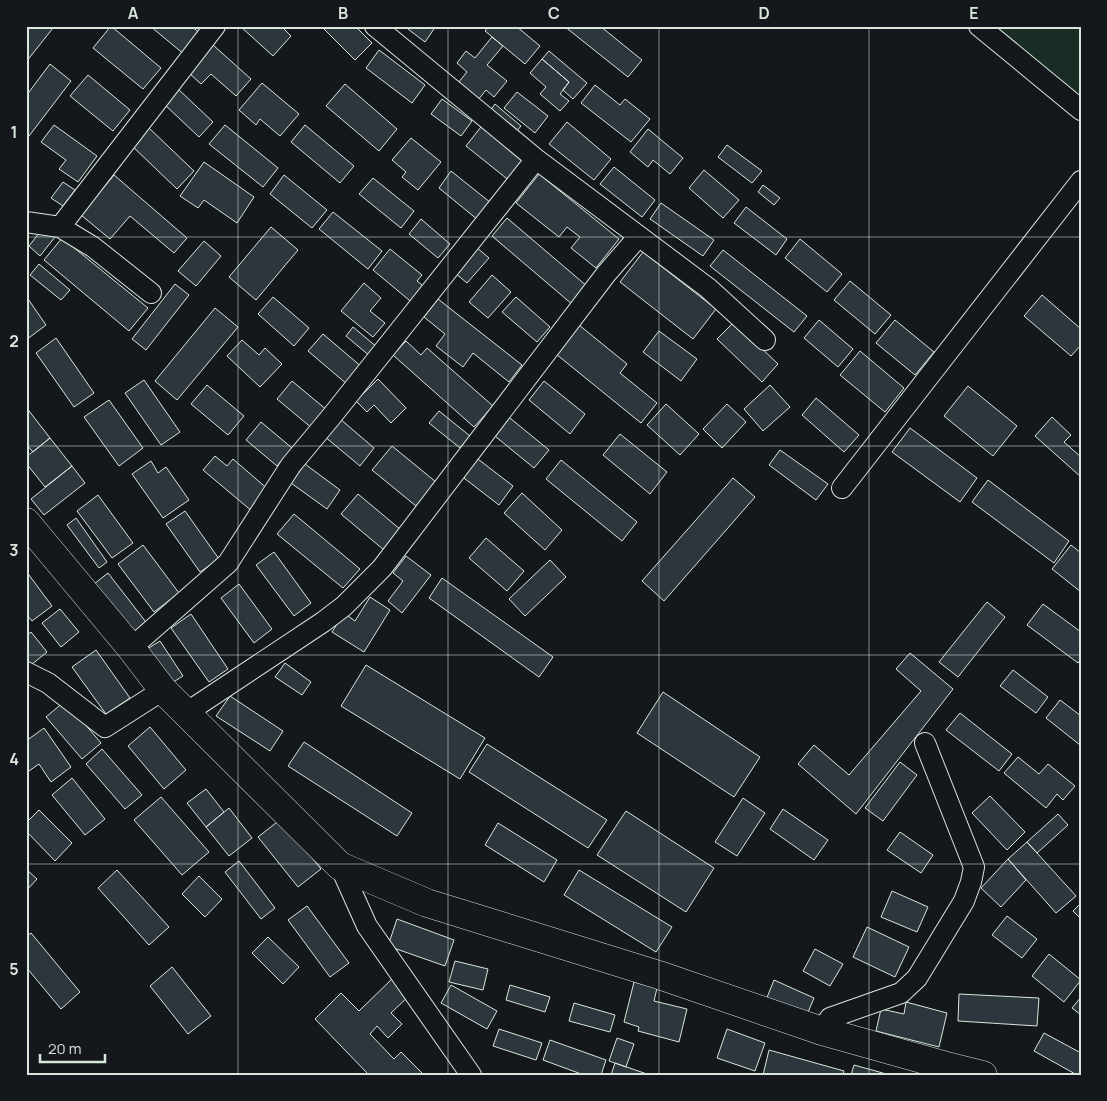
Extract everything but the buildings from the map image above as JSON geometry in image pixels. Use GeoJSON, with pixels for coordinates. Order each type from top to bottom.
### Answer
{"type":"FeatureCollection","features":[{"type":"Feature","properties":{"kind":"street"},"geometry":{"type":"LineString","coordinates":[[60,227],[215,26]]}},
{"type":"Feature","properties":{"kind":"street"},"geometry":{"type":"LineString","coordinates":[[375,26],[536,159],[708,288],[765,340]]}},
{"type":"Feature","properties":{"kind":"street"},"geometry":{"type":"LineString","coordinates":[[979,26],[1081,110]]}},
{"type":"Feature","properties":{"kind":"street"},"geometry":{"type":"LineString","coordinates":[[132,648],[228,563],[291,465],[337,410],[536,159]]}},
{"type":"Feature","properties":{"kind":"street"},"geometry":{"type":"LineString","coordinates":[[842,488],[1081,181]]}},
{"type":"Feature","properties":{"kind":"street"},"geometry":{"type":"LineString","coordinates":[[26,222],[60,227],[93,247],[151,293]]}},
{"type":"Feature","properties":{"kind":"street"},"geometry":{"type":"LineString","coordinates":[[186,713],[323,622],[344,606],[382,568],[600,282],[638,236]]}},
{"type":"Feature","properties":{"kind":"street"},"geometry":{"type":"LineString","coordinates":[[26,522],[132,648],[163,690],[340,866],[368,926],[471,1075]]}},
{"type":"Feature","properties":{"kind":"street"},"geometry":{"type":"LineString","coordinates":[[26,672],[48,683],[106,727],[163,690]]}},
{"type":"Feature","properties":{"kind":"street"},"geometry":{"type":"LineString","coordinates":[[822,1031],[830,1018],[901,992],[917,978],[964,901],[971,882],[974,867],[925,743]]}},
{"type":"Feature","properties":{"kind":"street"},"geometry":{"type":"LineString","coordinates":[[340,866],[427,903],[659,976],[822,1031],[933,1063],[983,1075]]}},
{"type":"Feature","properties":{"kind":"green space"},"geometry":{"type":"Polygon","coordinates":[[[994,26],[1081,26],[1081,99],[994,26]]]}}]}
